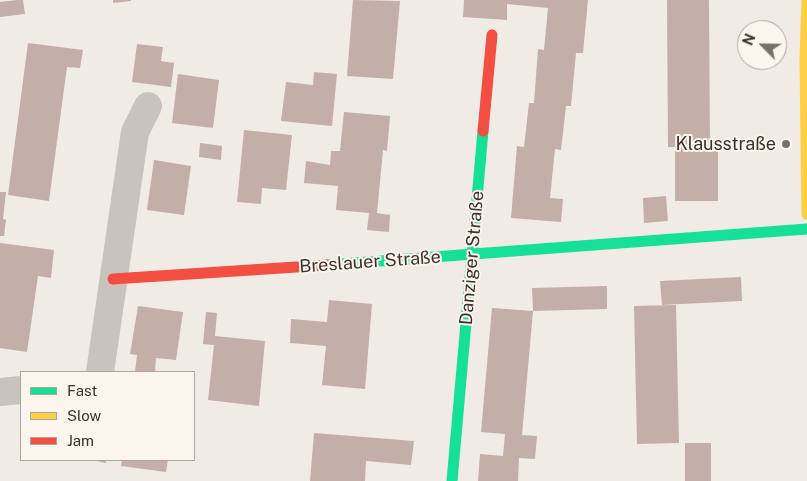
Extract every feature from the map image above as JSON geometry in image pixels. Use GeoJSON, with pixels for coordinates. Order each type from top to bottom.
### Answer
{"type":"FeatureCollection","features":[{"type":"Feature","properties":{"kind":"street"},"geometry":{"type":"LineString","coordinates":[[807,0],[805,60],[807,214]]}},
{"type":"Feature","properties":{"kind":"street","name":"Danziger Straße"},"geometry":{"type":"LineString","coordinates":[[452,481],[492,35]]}},
{"type":"Feature","properties":{"kind":"street"},"geometry":{"type":"LineString","coordinates":[[100,371],[135,132],[148,106]]}},
{"type":"Feature","properties":{"kind":"street","name":"Breslauer Straße"},"geometry":{"type":"LineString","coordinates":[[113,279],[472,255],[807,229]]}},
{"type":"Feature","properties":{"kind":"street"},"geometry":{"type":"LineString","coordinates":[[0,392],[20,390]]}},
{"type":"Feature","properties":{"kind":"building"},"geometry":{"type":"Polygon","coordinates":[[[23,0],[25,14],[0,17],[0,2],[23,0]]]}},
{"type":"Feature","properties":{"kind":"building"},"geometry":{"type":"Polygon","coordinates":[[[113,0],[131,0],[131,1],[113,3],[113,0]]]}},
{"type":"Feature","properties":{"kind":"building"},"geometry":{"type":"Polygon","coordinates":[[[353,0],[400,1],[393,79],[347,76],[353,0]]]}},
{"type":"Feature","properties":{"kind":"building"},"geometry":{"type":"Polygon","coordinates":[[[464,0],[588,0],[583,53],[576,53],[571,106],[566,106],[561,150],[555,149],[550,198],[563,199],[561,222],[511,218],[517,146],[524,147],[529,103],[534,103],[538,49],[544,50],[548,8],[507,4],[507,20],[463,17],[464,0]]]}},
{"type":"Feature","properties":{"kind":"building"},"geometry":{"type":"Polygon","coordinates":[[[667,0],[709,0],[710,147],[718,147],[718,201],[675,201],[675,147],[668,147],[667,0]]]}},
{"type":"Feature","properties":{"kind":"building"},"geometry":{"type":"Polygon","coordinates":[[[28,43],[83,50],[80,68],[67,67],[49,201],[8,195],[28,43]]]}},
{"type":"Feature","properties":{"kind":"building"},"geometry":{"type":"Polygon","coordinates":[[[137,44],[163,47],[161,61],[174,63],[171,87],[132,82],[137,44]]]}},
{"type":"Feature","properties":{"kind":"building"},"geometry":{"type":"Polygon","coordinates":[[[314,72],[337,74],[332,126],[281,121],[286,82],[313,85],[314,72]]]}},
{"type":"Feature","properties":{"kind":"building"},"geometry":{"type":"Polygon","coordinates":[[[178,74],[219,80],[213,128],[172,123],[178,74]]]}},
{"type":"Feature","properties":{"kind":"building"},"geometry":{"type":"Polygon","coordinates":[[[344,112],[390,116],[387,151],[383,150],[377,213],[390,215],[389,232],[367,230],[369,213],[336,210],[338,186],[304,183],[306,161],[330,165],[331,151],[340,151],[344,112]]]}},
{"type":"Feature","properties":{"kind":"building"},"geometry":{"type":"Polygon","coordinates":[[[244,130],[292,135],[286,190],[262,188],[261,204],[237,202],[244,130]]]}},
{"type":"Feature","properties":{"kind":"building"},"geometry":{"type":"Polygon","coordinates":[[[200,143],[222,146],[221,160],[199,157],[200,143]]]}},
{"type":"Feature","properties":{"kind":"building"},"geometry":{"type":"Polygon","coordinates":[[[154,160],[191,166],[184,215],[147,210],[154,160]]]}},
{"type":"Feature","properties":{"kind":"building"},"geometry":{"type":"Polygon","coordinates":[[[0,192],[6,192],[3,219],[6,220],[4,236],[0,236],[0,192]]]}},
{"type":"Feature","properties":{"kind":"building"},"geometry":{"type":"Polygon","coordinates":[[[666,196],[668,221],[644,223],[643,198],[666,196]]]}},
{"type":"Feature","properties":{"kind":"building"},"geometry":{"type":"Polygon","coordinates":[[[0,243],[54,250],[51,278],[38,276],[27,352],[0,348],[0,243]]]}},
{"type":"Feature","properties":{"kind":"building"},"geometry":{"type":"Polygon","coordinates":[[[741,277],[742,301],[662,305],[660,281],[741,277]]]}},
{"type":"Feature","properties":{"kind":"building"},"geometry":{"type":"Polygon","coordinates":[[[607,286],[607,309],[533,311],[532,288],[607,286]]]}},
{"type":"Feature","properties":{"kind":"building"},"geometry":{"type":"Polygon","coordinates":[[[329,300],[372,304],[365,389],[322,385],[326,346],[290,343],[291,319],[327,322],[329,300]]]}},
{"type":"Feature","properties":{"kind":"building"},"geometry":{"type":"Polygon","coordinates":[[[676,305],[679,443],[637,444],[634,306],[676,305]]]}},
{"type":"Feature","properties":{"kind":"building"},"geometry":{"type":"Polygon","coordinates":[[[138,306],[183,312],[176,360],[156,358],[155,371],[135,371],[137,355],[130,354],[138,306]]]}},
{"type":"Feature","properties":{"kind":"building"},"geometry":{"type":"Polygon","coordinates":[[[492,308],[533,311],[522,435],[537,436],[535,459],[519,458],[518,481],[478,481],[480,454],[503,456],[505,434],[481,432],[492,308]]]}},
{"type":"Feature","properties":{"kind":"building"},"geometry":{"type":"Polygon","coordinates":[[[206,312],[217,313],[215,336],[265,341],[259,406],[208,400],[214,345],[203,344],[206,312]]]}},
{"type":"Feature","properties":{"kind":"building"},"geometry":{"type":"Polygon","coordinates":[[[314,433],[414,441],[411,465],[366,461],[365,481],[310,481],[314,433]]]}},
{"type":"Feature","properties":{"kind":"building"},"geometry":{"type":"Polygon","coordinates":[[[685,443],[711,443],[711,481],[685,481],[685,443]]]}},
{"type":"Feature","properties":{"kind":"building"},"geometry":{"type":"Polygon","coordinates":[[[122,461],[168,461],[166,472],[121,466],[122,461]]]}},
{"type":"Feature","properties":{"kind":"traffic: fast"},"geometry":{"type":"LineString","coordinates":[[452,481],[483,131]]}},
{"type":"Feature","properties":{"kind":"traffic: fast"},"geometry":{"type":"LineString","coordinates":[[327,265],[807,229]]}},
{"type":"Feature","properties":{"kind":"traffic: slow"},"geometry":{"type":"LineString","coordinates":[[807,0],[805,60],[807,214]]}},
{"type":"Feature","properties":{"kind":"traffic: jam"},"geometry":{"type":"LineString","coordinates":[[483,131],[492,35]]}},
{"type":"Feature","properties":{"kind":"traffic: jam"},"geometry":{"type":"LineString","coordinates":[[113,279],[327,265]]}},
{"type":"Feature","properties":{"kind":"place","name":"Klausstraße"},"geometry":{"type":"Point","coordinates":[786,144]}}]}
